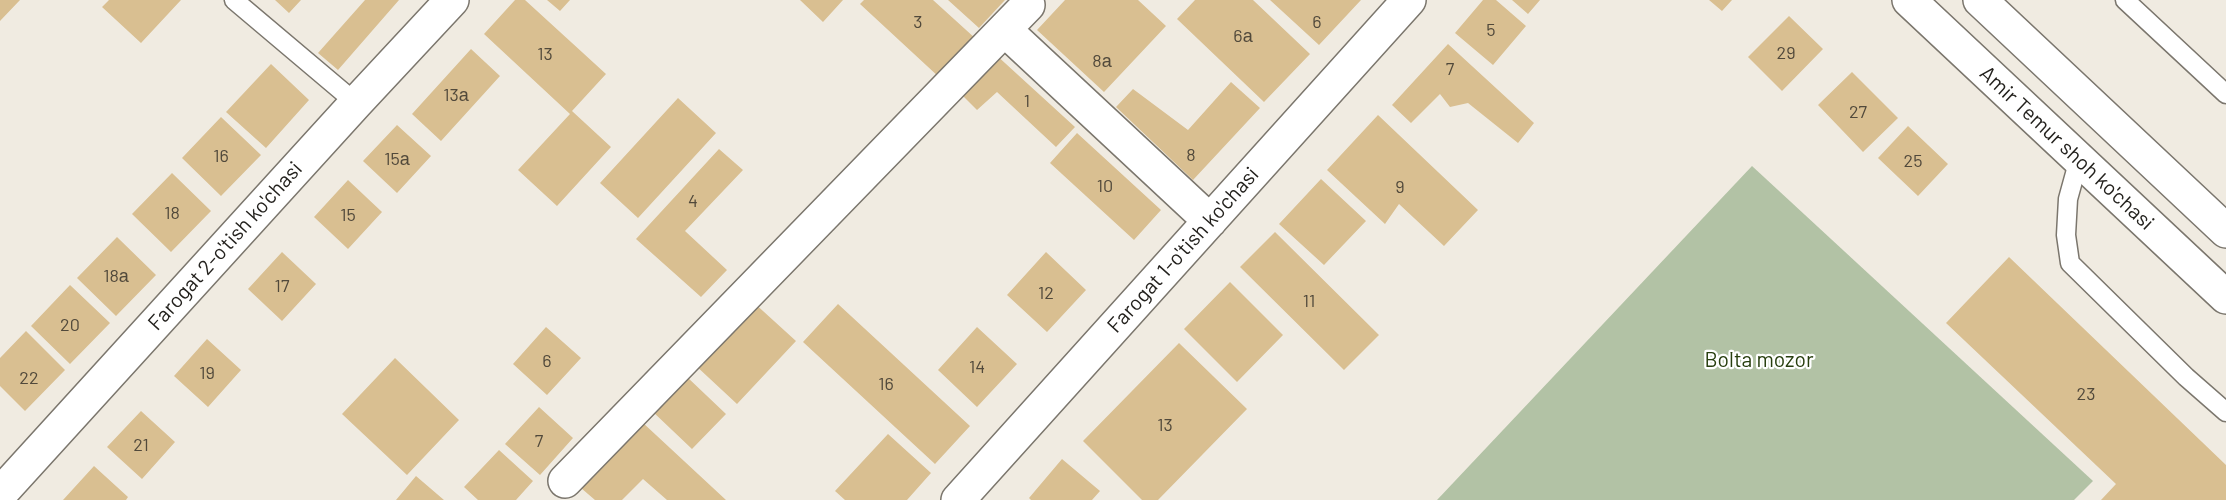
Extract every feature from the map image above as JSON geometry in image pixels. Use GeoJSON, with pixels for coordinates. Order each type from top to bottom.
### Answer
{"type":"FeatureCollection","features":[{"type":"Feature","properties":{"kind":"street","name":"Farogat 2-o'tish ko'chasi"},"geometry":{"type":"LineString","coordinates":[[0,494],[452,0]]}},
{"type":"Feature","properties":{"kind":"street","name":"Farogat 1-o'tish ko'chasi"},"geometry":{"type":"LineString","coordinates":[[958,500],[1409,0]]}},
{"type":"Feature","properties":{"kind":"street","name":"Amir Temur shoh ko'chasi"},"geometry":{"type":"LineString","coordinates":[[1909,0],[2226,297]]}},
{"type":"Feature","properties":{"kind":"street"},"geometry":{"type":"LineString","coordinates":[[1980,0],[2226,231]]}},
{"type":"Feature","properties":{"kind":"street"},"geometry":{"type":"LineString","coordinates":[[565,481],[1028,6]]}},
{"type":"Feature","properties":{"kind":"street"},"geometry":{"type":"LineString","coordinates":[[1005,30],[1210,221]]}},
{"type":"Feature","properties":{"kind":"lane"},"geometry":{"type":"LineString","coordinates":[[234,0],[356,103]]}},
{"type":"Feature","properties":{"kind":"lane"},"geometry":{"type":"LineString","coordinates":[[2125,0],[2226,94]]}},
{"type":"Feature","properties":{"kind":"lane"},"geometry":{"type":"LineString","coordinates":[[2079,159],[2068,199],[2066,235],[2070,263],[2186,377],[2226,412]]}},
{"type":"Feature","properties":{"kind":"green space","name":"Bolta mozor"},"geometry":{"type":"Polygon","coordinates":[[[1752,166],[2093,481],[2074,500],[1437,500],[1752,166]]]}},
{"type":"Feature","properties":{"kind":"building"},"geometry":{"type":"Polygon","coordinates":[[[0,0],[20,0],[0,21],[0,0]]]}},
{"type":"Feature","properties":{"kind":"building"},"geometry":{"type":"Polygon","coordinates":[[[109,0],[181,0],[141,43],[102,7],[109,0]]]}},
{"type":"Feature","properties":{"kind":"building"},"geometry":{"type":"Polygon","coordinates":[[[275,0],[301,0],[289,13],[275,0]]]}},
{"type":"Feature","properties":{"kind":"building"},"geometry":{"type":"Polygon","coordinates":[[[365,0],[399,0],[338,70],[318,53],[365,0]]]}},
{"type":"Feature","properties":{"kind":"building"},"geometry":{"type":"Polygon","coordinates":[[[515,0],[525,0],[606,74],[572,111],[611,147],[557,206],[518,170],[570,114],[484,34],[515,0]]]}},
{"type":"Feature","properties":{"kind":"building"},"geometry":{"type":"Polygon","coordinates":[[[547,0],[570,0],[560,11],[547,0]]]}},
{"type":"Feature","properties":{"kind":"building"},"geometry":{"type":"Polygon","coordinates":[[[800,0],[843,0],[823,22],[800,0]]]}},
{"type":"Feature","properties":{"kind":"building"},"geometry":{"type":"Polygon","coordinates":[[[864,0],[933,0],[976,39],[940,78],[860,4],[864,0]]]}},
{"type":"Feature","properties":{"kind":"building"},"geometry":{"type":"Polygon","coordinates":[[[948,0],[1005,0],[979,28],[948,0]]]}},
{"type":"Feature","properties":{"kind":"building"},"geometry":{"type":"Polygon","coordinates":[[[1065,0],[1138,0],[1166,26],[1104,92],[1037,30],[1065,0]]]}},
{"type":"Feature","properties":{"kind":"building"},"geometry":{"type":"Polygon","coordinates":[[[1195,0],[1253,0],[1310,54],[1264,102],[1177,19],[1195,0]]]}},
{"type":"Feature","properties":{"kind":"building"},"geometry":{"type":"Polygon","coordinates":[[[1270,0],[1361,0],[1319,45],[1270,0]]]}},
{"type":"Feature","properties":{"kind":"building"},"geometry":{"type":"Polygon","coordinates":[[[1483,0],[1496,0],[1526,26],[1493,65],[1455,33],[1483,0]]]}},
{"type":"Feature","properties":{"kind":"building"},"geometry":{"type":"Polygon","coordinates":[[[1512,0],[1540,0],[1528,14],[1512,0]]]}},
{"type":"Feature","properties":{"kind":"building"},"geometry":{"type":"Polygon","coordinates":[[[1709,0],[1732,0],[1722,11],[1709,0]]]}},
{"type":"Feature","properties":{"kind":"building"},"geometry":{"type":"Polygon","coordinates":[[[1789,16],[1823,49],[1782,91],[1748,57],[1789,16]]]}},
{"type":"Feature","properties":{"kind":"building"},"geometry":{"type":"Polygon","coordinates":[[[1448,44],[1534,123],[1518,143],[1468,103],[1450,107],[1440,94],[1411,123],[1392,105],[1448,44]]]}},
{"type":"Feature","properties":{"kind":"building"},"geometry":{"type":"Polygon","coordinates":[[[471,49],[500,76],[441,141],[412,114],[471,49]]]}},
{"type":"Feature","properties":{"kind":"building"},"geometry":{"type":"Polygon","coordinates":[[[994,53],[1075,127],[1056,147],[997,92],[977,110],[959,92],[994,53]]]}},
{"type":"Feature","properties":{"kind":"building"},"geometry":{"type":"Polygon","coordinates":[[[271,64],[309,100],[266,148],[226,112],[271,64]]]}},
{"type":"Feature","properties":{"kind":"building"},"geometry":{"type":"Polygon","coordinates":[[[1852,72],[1898,118],[1863,152],[1818,105],[1852,72]]]}},
{"type":"Feature","properties":{"kind":"building"},"geometry":{"type":"Polygon","coordinates":[[[1231,82],[1260,108],[1193,180],[1116,107],[1133,89],[1188,130],[1231,82]]]}},
{"type":"Feature","properties":{"kind":"building"},"geometry":{"type":"Polygon","coordinates":[[[678,98],[716,133],[638,218],[600,183],[678,98]]]}},
{"type":"Feature","properties":{"kind":"building"},"geometry":{"type":"Polygon","coordinates":[[[1378,115],[1478,210],[1444,246],[1399,204],[1385,224],[1327,170],[1378,115]]]}},
{"type":"Feature","properties":{"kind":"building"},"geometry":{"type":"Polygon","coordinates":[[[221,117],[261,155],[221,196],[182,158],[221,117]]]}},
{"type":"Feature","properties":{"kind":"building"},"geometry":{"type":"Polygon","coordinates":[[[397,125],[431,156],[397,193],[363,161],[397,125]]]}},
{"type":"Feature","properties":{"kind":"building"},"geometry":{"type":"Polygon","coordinates":[[[1908,126],[1948,164],[1918,196],[1878,158],[1908,126]]]}},
{"type":"Feature","properties":{"kind":"building"},"geometry":{"type":"Polygon","coordinates":[[[1077,133],[1161,210],[1134,240],[1050,163],[1077,133]]]}},
{"type":"Feature","properties":{"kind":"building"},"geometry":{"type":"Polygon","coordinates":[[[719,149],[743,170],[685,231],[727,270],[701,297],[636,239],[719,149]]]}},
{"type":"Feature","properties":{"kind":"building"},"geometry":{"type":"Polygon","coordinates":[[[172,173],[211,211],[171,252],[132,214],[172,173]]]}},
{"type":"Feature","properties":{"kind":"building"},"geometry":{"type":"Polygon","coordinates":[[[1321,179],[1366,221],[1324,265],[1279,224],[1321,179]]]}},
{"type":"Feature","properties":{"kind":"building"},"geometry":{"type":"Polygon","coordinates":[[[348,180],[382,212],[348,249],[314,217],[348,180]]]}},
{"type":"Feature","properties":{"kind":"building"},"geometry":{"type":"Polygon","coordinates":[[[1275,232],[1379,335],[1344,370],[1240,267],[1275,232]]]}},
{"type":"Feature","properties":{"kind":"building"},"geometry":{"type":"Polygon","coordinates":[[[117,237],[156,275],[116,316],[77,278],[117,237]]]}},
{"type":"Feature","properties":{"kind":"building"},"geometry":{"type":"Polygon","coordinates":[[[282,252],[316,284],[282,321],[248,289],[282,252]]]}},
{"type":"Feature","properties":{"kind":"building"},"geometry":{"type":"Polygon","coordinates":[[[1046,252],[1086,290],[1047,332],[1007,295],[1046,252]]]}},
{"type":"Feature","properties":{"kind":"building"},"geometry":{"type":"Polygon","coordinates":[[[2009,257],[2226,465],[2226,500],[2101,500],[2116,484],[1946,323],[2009,257]]]}},
{"type":"Feature","properties":{"kind":"building"},"geometry":{"type":"Polygon","coordinates":[[[1230,282],[1283,335],[1237,382],[1184,329],[1230,282]]]}},
{"type":"Feature","properties":{"kind":"building"},"geometry":{"type":"Polygon","coordinates":[[[70,285],[110,323],[70,364],[31,326],[70,285]]]}},
{"type":"Feature","properties":{"kind":"building"},"geometry":{"type":"Polygon","coordinates":[[[752,301],[796,341],[737,404],[694,364],[752,301]]]}},
{"type":"Feature","properties":{"kind":"building"},"geometry":{"type":"Polygon","coordinates":[[[838,304],[970,426],[935,464],[803,342],[838,304]]]}},
{"type":"Feature","properties":{"kind":"building"},"geometry":{"type":"Polygon","coordinates":[[[546,327],[581,358],[547,395],[513,364],[546,327]]]}},
{"type":"Feature","properties":{"kind":"building"},"geometry":{"type":"Polygon","coordinates":[[[977,327],[1017,364],[977,407],[938,370],[977,327]]]}},
{"type":"Feature","properties":{"kind":"building"},"geometry":{"type":"Polygon","coordinates":[[[26,331],[65,370],[25,411],[0,386],[0,358],[26,331]]]}},
{"type":"Feature","properties":{"kind":"building"},"geometry":{"type":"Polygon","coordinates":[[[207,339],[241,370],[208,407],[174,376],[207,339]]]}},
{"type":"Feature","properties":{"kind":"building"},"geometry":{"type":"Polygon","coordinates":[[[1179,343],[1247,409],[1158,500],[1142,500],[1083,441],[1179,343]]]}},
{"type":"Feature","properties":{"kind":"building"},"geometry":{"type":"Polygon","coordinates":[[[395,358],[459,420],[407,475],[342,414],[395,358]]]}},
{"type":"Feature","properties":{"kind":"building"},"geometry":{"type":"Polygon","coordinates":[[[686,376],[726,414],[692,449],[652,411],[686,376]]]}},
{"type":"Feature","properties":{"kind":"building"},"geometry":{"type":"Polygon","coordinates":[[[539,407],[573,438],[540,475],[505,444],[539,407]]]}},
{"type":"Feature","properties":{"kind":"building"},"geometry":{"type":"Polygon","coordinates":[[[141,411],[175,442],[142,479],[107,447],[141,411]]]}},
{"type":"Feature","properties":{"kind":"building"},"geometry":{"type":"Polygon","coordinates":[[[642,422],[726,500],[667,500],[643,479],[622,500],[595,500],[581,488],[642,422]]]}},
{"type":"Feature","properties":{"kind":"building"},"geometry":{"type":"Polygon","coordinates":[[[888,434],[931,473],[907,500],[845,500],[835,491],[888,434]]]}},
{"type":"Feature","properties":{"kind":"building"},"geometry":{"type":"Polygon","coordinates":[[[499,450],[533,481],[516,500],[478,500],[464,487],[499,450]]]}},
{"type":"Feature","properties":{"kind":"building"},"geometry":{"type":"Polygon","coordinates":[[[1062,459],[1100,491],[1092,500],[1031,500],[1029,498],[1062,459]]]}},
{"type":"Feature","properties":{"kind":"building"},"geometry":{"type":"Polygon","coordinates":[[[94,466],[128,497],[126,500],[63,500],[94,466]]]}},
{"type":"Feature","properties":{"kind":"building"},"geometry":{"type":"Polygon","coordinates":[[[416,476],[444,500],[396,500],[416,476]]]}}]}
